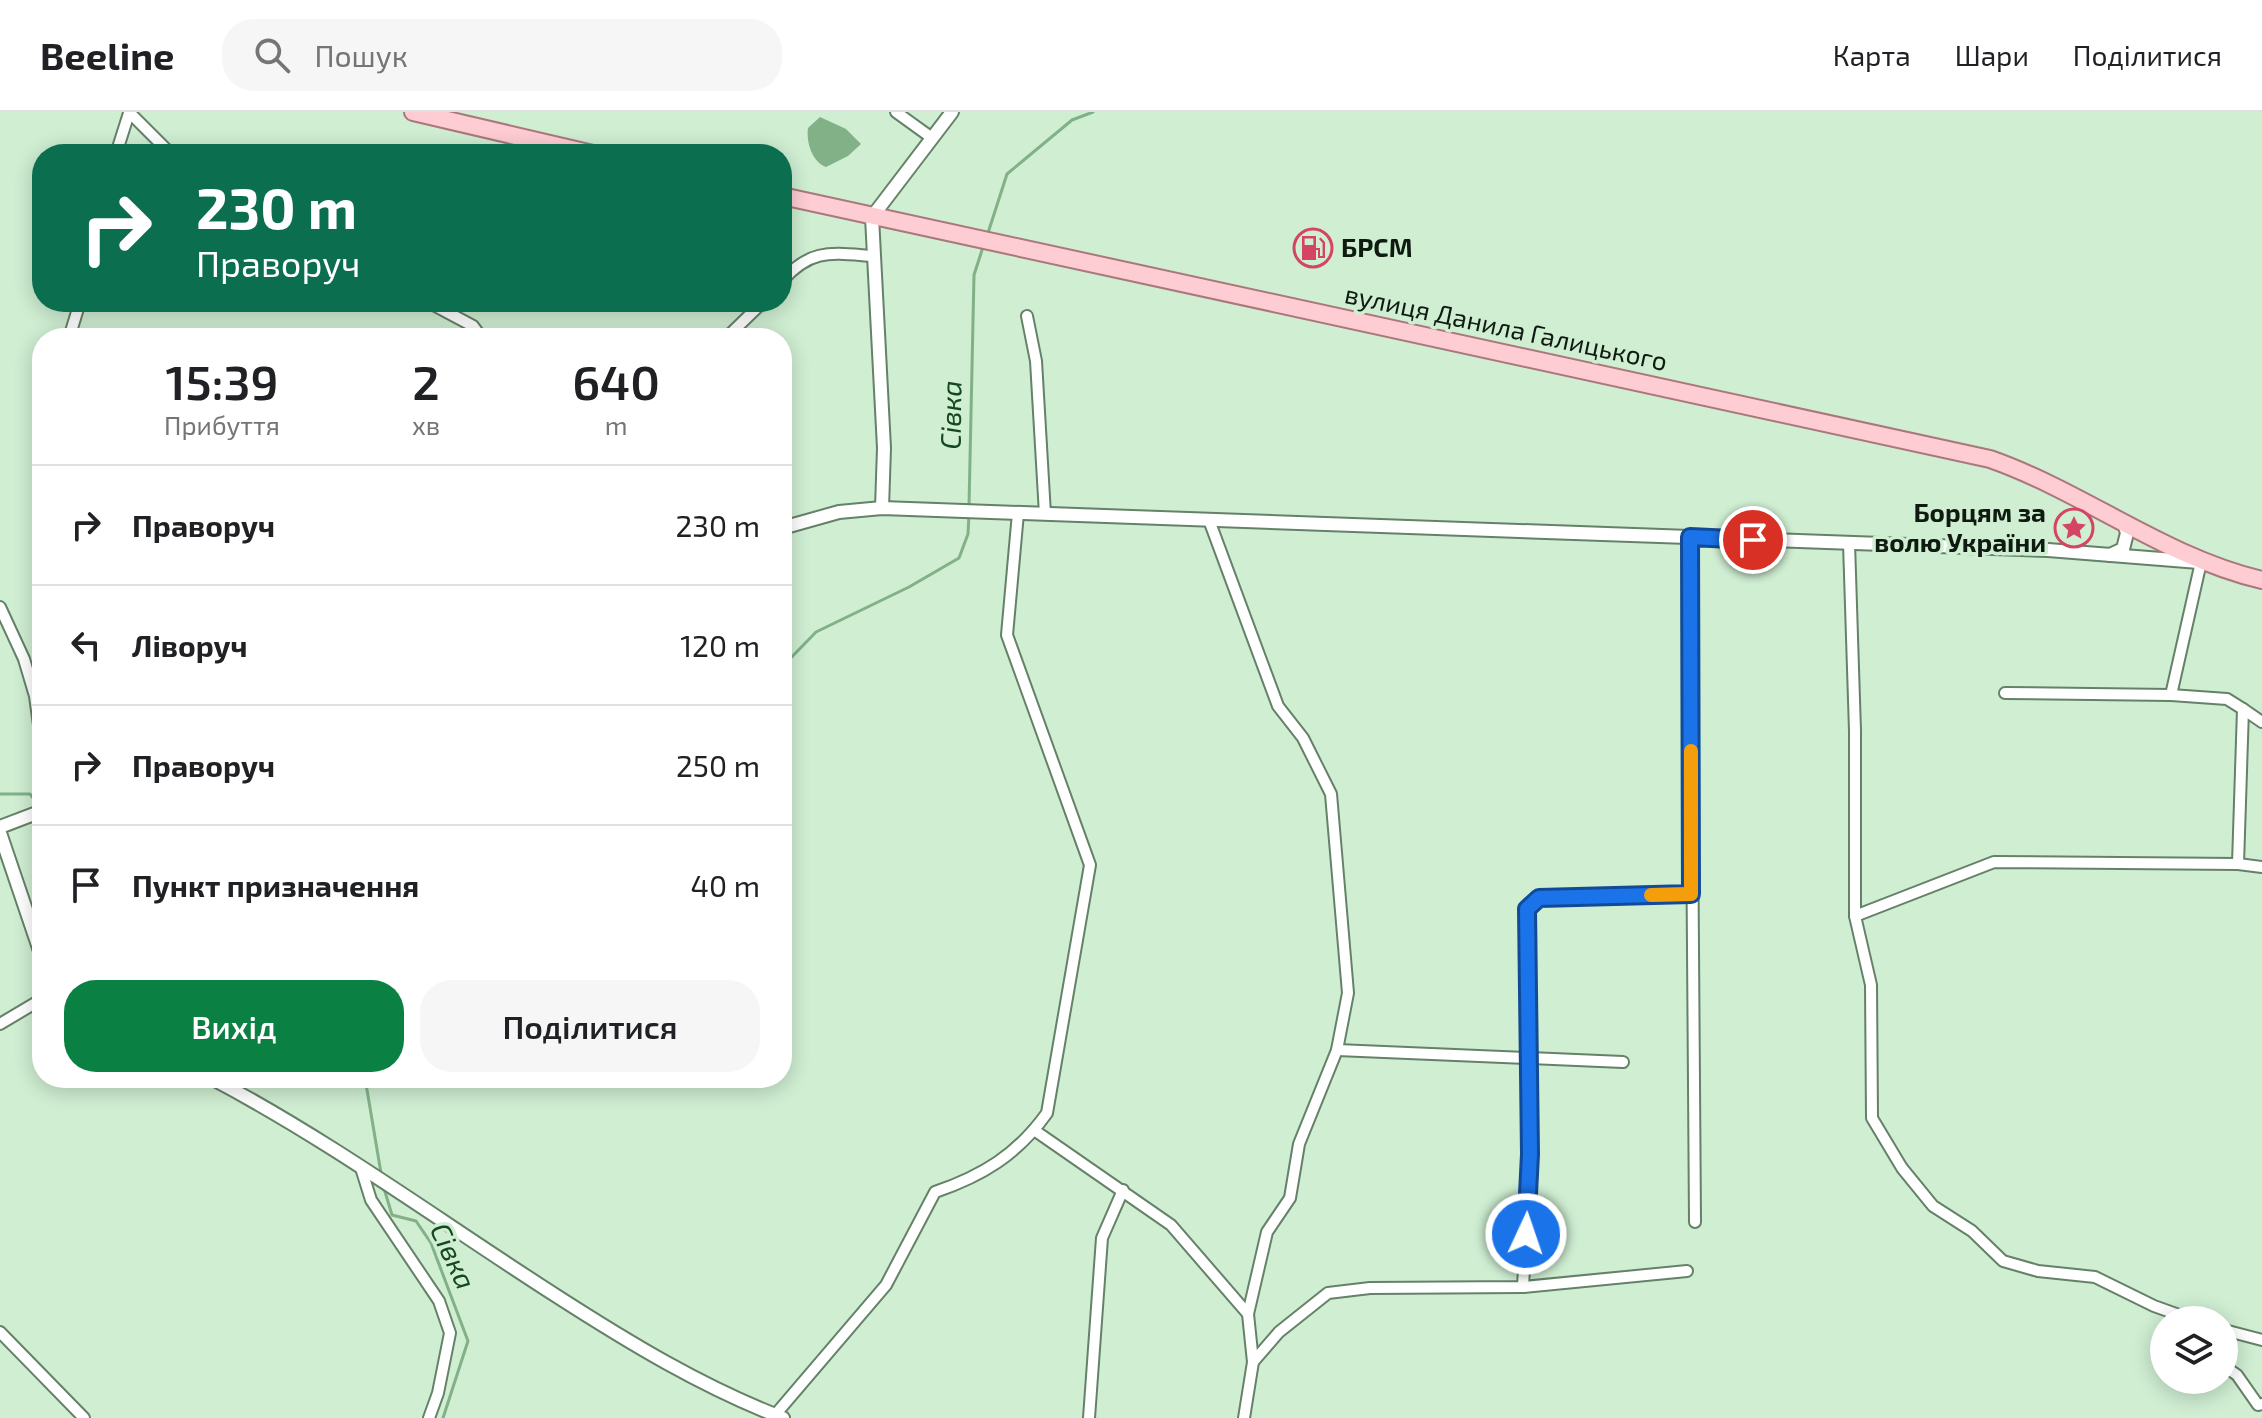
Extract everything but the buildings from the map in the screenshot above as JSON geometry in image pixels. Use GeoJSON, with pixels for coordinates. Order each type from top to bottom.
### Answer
{"type":"FeatureCollection","features":[{"type":"Feature","properties":{"kind":"main road"},"geometry":{"type":"LineString","coordinates":[[413,112],[550,144]]}},
{"type":"Feature","properties":{"kind":"main road","name":"вулиця Данила Галицького"},"geometry":{"type":"LineString","coordinates":[[792,198],[1990,459],[2030,473],[2201,562],[2262,580]]}},
{"type":"Feature","properties":{"kind":"street"},"geometry":{"type":"LineString","coordinates":[[896,112],[932,138]]}},
{"type":"Feature","properties":{"kind":"street"},"geometry":{"type":"LineString","coordinates":[[882,508],[884,448],[872,217],[952,112]]}},
{"type":"Feature","properties":{"kind":"street"},"geometry":{"type":"LineString","coordinates":[[119,144],[129,113],[161,144]]}},
{"type":"Feature","properties":{"kind":"street"},"geometry":{"type":"LineString","coordinates":[[792,270],[821,252],[872,256]]}},
{"type":"Feature","properties":{"kind":"street"},"geometry":{"type":"LineString","coordinates":[[447,312],[474,328]]}},
{"type":"Feature","properties":{"kind":"street"},"geometry":{"type":"LineString","coordinates":[[736,328],[753,312]]}},
{"type":"Feature","properties":{"kind":"street"},"geometry":{"type":"LineString","coordinates":[[1027,316],[1036,361],[1045,514]]}},
{"type":"Feature","properties":{"kind":"street"},"geometry":{"type":"LineString","coordinates":[[792,525],[839,512],[882,508],[1849,543],[2201,562],[2171,695]]}},
{"type":"Feature","properties":{"kind":"street"},"geometry":{"type":"LineString","coordinates":[[228,1088],[364,1169],[620,1336],[693,1379],[779,1416],[886,1285],[935,1192],[979,1177],[1034,1130],[1047,1113],[1090,865],[1007,635],[1018,513]]}},
{"type":"Feature","properties":{"kind":"street"},"geometry":{"type":"LineString","coordinates":[[1209,520],[1278,706],[1303,738],[1331,794],[1348,993],[1337,1050],[1299,1144],[1290,1198],[1267,1232],[1248,1314],[1253,1362],[1244,1418]]}},
{"type":"Feature","properties":{"kind":"street"},"geometry":{"type":"LineString","coordinates":[[2108,555],[2123,549],[2127,533],[2124,523]]}},
{"type":"Feature","properties":{"kind":"street"},"geometry":{"type":"LineString","coordinates":[[1690,537],[1695,1222]]}},
{"type":"Feature","properties":{"kind":"street"},"geometry":{"type":"LineString","coordinates":[[1849,543],[1855,731],[1855,916],[1871,985],[1872,1118],[1902,1168],[1933,1206],[1972,1231],[2003,1261],[2038,1271],[2095,1277],[2154,1306]]}},
{"type":"Feature","properties":{"kind":"street"},"geometry":{"type":"LineString","coordinates":[[0,607],[24,659],[32,686]]}},
{"type":"Feature","properties":{"kind":"street"},"geometry":{"type":"LineString","coordinates":[[2005,693],[2171,695],[2227,699],[2262,722]]}},
{"type":"Feature","properties":{"kind":"street"},"geometry":{"type":"LineString","coordinates":[[2238,864],[2243,709]]}},
{"type":"Feature","properties":{"kind":"street"},"geometry":{"type":"LineString","coordinates":[[0,827],[32,815]]}},
{"type":"Feature","properties":{"kind":"street"},"geometry":{"type":"LineString","coordinates":[[0,833],[32,927]]}},
{"type":"Feature","properties":{"kind":"street"},"geometry":{"type":"LineString","coordinates":[[1855,916],[1994,862],[2238,864],[2262,867]]}},
{"type":"Feature","properties":{"kind":"street"},"geometry":{"type":"LineString","coordinates":[[1523,1287],[1530,1154],[1527,909],[1539,898],[1691,894]]}},
{"type":"Feature","properties":{"kind":"street"},"geometry":{"type":"LineString","coordinates":[[0,1024],[32,1005]]}},
{"type":"Feature","properties":{"kind":"street"},"geometry":{"type":"LineString","coordinates":[[1337,1050],[1623,1062]]}},
{"type":"Feature","properties":{"kind":"street"},"geometry":{"type":"LineString","coordinates":[[1034,1130],[1171,1225],[1248,1314]]}},
{"type":"Feature","properties":{"kind":"street"},"geometry":{"type":"LineString","coordinates":[[364,1169],[371,1200],[439,1301],[450,1333],[438,1393],[429,1418]]}},
{"type":"Feature","properties":{"kind":"street"},"geometry":{"type":"LineString","coordinates":[[1089,1418],[1102,1238],[1123,1190]]}},
{"type":"Feature","properties":{"kind":"street"},"geometry":{"type":"LineString","coordinates":[[1253,1362],[1279,1332],[1328,1293],[1370,1288],[1523,1287],[1687,1271]]}},
{"type":"Feature","properties":{"kind":"street"},"geometry":{"type":"LineString","coordinates":[[0,1332],[84,1418]]}},
{"type":"Feature","properties":{"kind":"street"},"geometry":{"type":"LineString","coordinates":[[2238,1334],[2262,1340]]}},
{"type":"Feature","properties":{"kind":"street"},"geometry":{"type":"LineString","coordinates":[[2238,1376],[2258,1405],[2262,1404]]}},
{"type":"Feature","properties":{"kind":"shaded area"},"geometry":{"type":"Polygon","coordinates":[[[820,117],[846,129],[861,144],[848,156],[826,167],[814,156],[808,139],[808,128],[820,117]]]}},
{"type":"Feature","properties":{"kind":"waterway","name":"Сівка"},"geometry":{"type":"LineString","coordinates":[[987,236],[1007,174],[1072,120],[1093,112]]}},
{"type":"Feature","properties":{"kind":"waterway","name":"Сівка"},"geometry":{"type":"LineString","coordinates":[[969,506],[974,275],[983,247]]}},
{"type":"Feature","properties":{"kind":"waterway","name":"Сівка"},"geometry":{"type":"LineString","coordinates":[[792,657],[816,632],[909,587],[959,558],[968,534],[969,514]]}},
{"type":"Feature","properties":{"kind":"waterway"},"geometry":{"type":"LineString","coordinates":[[0,794],[32,797]]}},
{"type":"Feature","properties":{"kind":"waterway","name":"Сівка"},"geometry":{"type":"LineString","coordinates":[[367,1088],[381,1173]]}},
{"type":"Feature","properties":{"kind":"waterway","name":"Сівка"},"geometry":{"type":"LineString","coordinates":[[383,1185],[392,1215],[416,1221],[431,1243],[468,1341],[443,1418]]}},
{"type":"Feature","properties":{"kind":"slow traffic"},"geometry":{"type":"LineString","coordinates":[[1651,895],[1691,894],[1691,751]]}},
{"type":"Feature","properties":{"kind":"place","name":"БРСМ"},"geometry":{"type":"Point","coordinates":[1313,248]}},
{"type":"Feature","properties":{"kind":"place","name":"Борцям за волю України"},"geometry":{"type":"Point","coordinates":[2074,528]}},
{"type":"Feature","properties":{"kind":"route"},"geometry":{"type":"LineString","coordinates":[[1526,1234],[1530,1154],[1527,909],[1539,898],[1691,894],[1690,537],[1753,540]]}}]}
